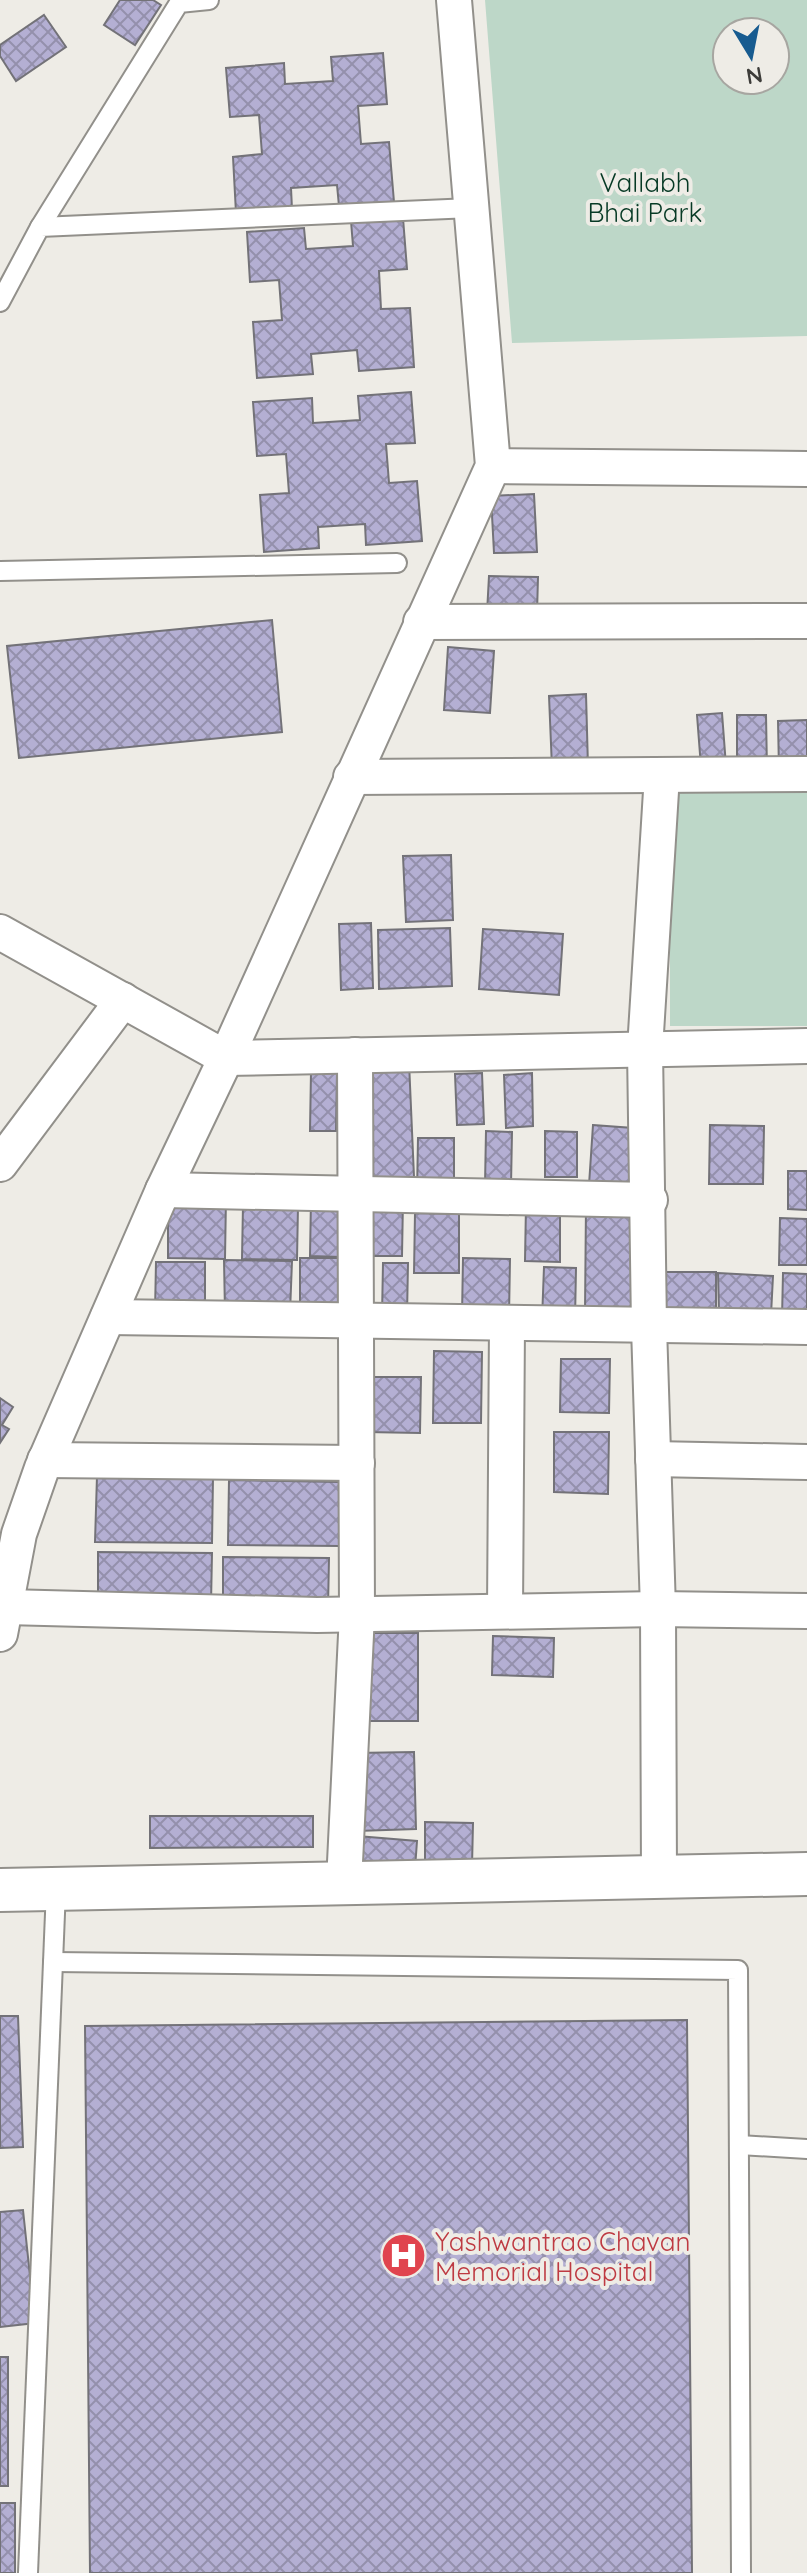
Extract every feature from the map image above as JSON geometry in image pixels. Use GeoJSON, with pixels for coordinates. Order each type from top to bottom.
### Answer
{"type":"FeatureCollection","features":[{"type":"Feature","properties":{"kind":"street"},"geometry":{"type":"LineString","coordinates":[[454,0],[493,466],[226,1058],[163,1190],[45,1460],[19,1534],[3,1620],[658,1609],[807,1611]]}},
{"type":"Feature","properties":{"kind":"street"},"geometry":{"type":"LineString","coordinates":[[493,466],[807,469]]}},
{"type":"Feature","properties":{"kind":"street"},"geometry":{"type":"LineString","coordinates":[[421,622],[807,621]]}},
{"type":"Feature","properties":{"kind":"street"},"geometry":{"type":"LineString","coordinates":[[351,777],[807,774]]}},
{"type":"Feature","properties":{"kind":"street"},"geometry":{"type":"LineString","coordinates":[[659,1877],[658,1609],[649,1327],[650,1200],[645,1049],[662,775]]}},
{"type":"Feature","properties":{"kind":"street"},"geometry":{"type":"LineString","coordinates":[[0,932],[226,1058],[807,1046]]}},
{"type":"Feature","properties":{"kind":"street"},"geometry":{"type":"LineString","coordinates":[[0,1164],[123,1000]]}},
{"type":"Feature","properties":{"kind":"street"},"geometry":{"type":"LineString","coordinates":[[344,1883],[357,1614],[358,1321],[353,1194],[355,1055]]}},
{"type":"Feature","properties":{"kind":"street"},"geometry":{"type":"LineString","coordinates":[[163,1190],[650,1200]]}},
{"type":"Feature","properties":{"kind":"street"},"geometry":{"type":"LineString","coordinates":[[108,1317],[807,1327]]}},
{"type":"Feature","properties":{"kind":"street"},"geometry":{"type":"LineString","coordinates":[[505,1611],[507,1324]]}},
{"type":"Feature","properties":{"kind":"street"},"geometry":{"type":"LineString","coordinates":[[653,1459],[807,1462]]}},
{"type":"Feature","properties":{"kind":"street"},"geometry":{"type":"LineString","coordinates":[[45,1460],[357,1463]]}},
{"type":"Feature","properties":{"kind":"street"},"geometry":{"type":"LineString","coordinates":[[0,1890],[807,1874]]}},
{"type":"Feature","properties":{"kind":"lane"},"geometry":{"type":"LineString","coordinates":[[0,302],[40,227],[179,3],[209,0]]}},
{"type":"Feature","properties":{"kind":"lane"},"geometry":{"type":"LineString","coordinates":[[40,227],[471,208]]}},
{"type":"Feature","properties":{"kind":"lane"},"geometry":{"type":"LineString","coordinates":[[0,571],[397,563]]}},
{"type":"Feature","properties":{"kind":"lane"},"geometry":{"type":"LineString","coordinates":[[28,2573],[56,1889]]}},
{"type":"Feature","properties":{"kind":"lane"},"geometry":{"type":"LineString","coordinates":[[53,1962],[738,1970],[741,2573]]}},
{"type":"Feature","properties":{"kind":"lane"},"geometry":{"type":"LineString","coordinates":[[739,2145],[807,2149]]}},
{"type":"Feature","properties":{"kind":"green space","name":"Vallabh Bhai Park"},"geometry":{"type":"Polygon","coordinates":[[[485,0],[807,0],[807,336],[512,343],[485,0]]]}},
{"type":"Feature","properties":{"kind":"green space"},"geometry":{"type":"Polygon","coordinates":[[[807,789],[807,1026],[670,1026],[670,790],[807,789]]]}},
{"type":"Feature","properties":{"kind":"building"},"geometry":{"type":"Polygon","coordinates":[[[120,0],[153,0],[161,5],[135,45],[104,25],[120,0]]]}},
{"type":"Feature","properties":{"kind":"building"},"geometry":{"type":"Polygon","coordinates":[[[44,15],[66,47],[16,81],[0,56],[0,45],[44,15]]]}},
{"type":"Feature","properties":{"kind":"building"},"geometry":{"type":"Polygon","coordinates":[[[383,53],[387,104],[358,106],[361,144],[389,142],[394,202],[339,206],[337,185],[291,188],[292,209],[236,213],[233,157],[262,154],[259,115],[230,117],[226,68],[284,63],[285,84],[333,81],[331,57],[383,53]]]}},
{"type":"Feature","properties":{"kind":"building"},"geometry":{"type":"Polygon","coordinates":[[[403,218],[407,269],[379,271],[381,309],[410,308],[414,367],[359,371],[357,350],[311,354],[313,374],[257,378],[253,322],[282,320],[279,280],[250,282],[247,232],[304,228],[306,249],[353,246],[351,221],[403,218]]]}},
{"type":"Feature","properties":{"kind":"building"},"geometry":{"type":"Polygon","coordinates":[[[411,392],[415,443],[386,444],[389,483],[417,481],[422,541],[366,545],[365,524],[318,527],[319,548],[264,552],[260,495],[289,493],[286,454],[257,456],[253,402],[312,398],[313,423],[360,420],[358,396],[411,392]]]}},
{"type":"Feature","properties":{"kind":"building"},"geometry":{"type":"Polygon","coordinates":[[[534,494],[537,552],[494,553],[491,496],[534,494]]]}},
{"type":"Feature","properties":{"kind":"building"},"geometry":{"type":"Polygon","coordinates":[[[489,576],[538,577],[537,614],[487,613],[489,576]]]}},
{"type":"Feature","properties":{"kind":"building"},"geometry":{"type":"Polygon","coordinates":[[[272,620],[282,732],[19,758],[7,646],[272,620]]]}},
{"type":"Feature","properties":{"kind":"building"},"geometry":{"type":"Polygon","coordinates":[[[448,647],[494,651],[490,713],[444,710],[448,647]]]}},
{"type":"Feature","properties":{"kind":"building"},"geometry":{"type":"Polygon","coordinates":[[[586,694],[588,767],[552,768],[549,696],[586,694]]]}},
{"type":"Feature","properties":{"kind":"building"},"geometry":{"type":"Polygon","coordinates":[[[722,713],[726,766],[701,767],[697,715],[722,713]]]}},
{"type":"Feature","properties":{"kind":"building"},"geometry":{"type":"Polygon","coordinates":[[[737,715],[766,715],[767,770],[737,770],[737,715]]]}},
{"type":"Feature","properties":{"kind":"building"},"geometry":{"type":"Polygon","coordinates":[[[807,720],[807,770],[779,770],[778,721],[807,720]]]}},
{"type":"Feature","properties":{"kind":"building"},"geometry":{"type":"Polygon","coordinates":[[[451,855],[453,920],[406,922],[403,856],[451,855]]]}},
{"type":"Feature","properties":{"kind":"building"},"geometry":{"type":"Polygon","coordinates":[[[371,923],[373,988],[341,990],[339,924],[371,923]]]}},
{"type":"Feature","properties":{"kind":"building"},"geometry":{"type":"Polygon","coordinates":[[[450,928],[452,986],[379,989],[378,930],[450,928]]]}},
{"type":"Feature","properties":{"kind":"building"},"geometry":{"type":"Polygon","coordinates":[[[483,929],[563,934],[559,995],[479,989],[483,929]]]}},
{"type":"Feature","properties":{"kind":"building"},"geometry":{"type":"Polygon","coordinates":[[[409,1062],[414,1177],[367,1178],[363,1064],[409,1062]]]}},
{"type":"Feature","properties":{"kind":"building"},"geometry":{"type":"Polygon","coordinates":[[[311,1072],[337,1073],[336,1131],[310,1131],[311,1072]]]}},
{"type":"Feature","properties":{"kind":"building"},"geometry":{"type":"Polygon","coordinates":[[[482,1073],[484,1124],[457,1125],[455,1074],[482,1073]]]}},
{"type":"Feature","properties":{"kind":"building"},"geometry":{"type":"Polygon","coordinates":[[[532,1073],[533,1126],[506,1128],[504,1075],[532,1073]]]}},
{"type":"Feature","properties":{"kind":"building"},"geometry":{"type":"Polygon","coordinates":[[[593,1125],[633,1128],[629,1188],[589,1185],[593,1125]]]}},
{"type":"Feature","properties":{"kind":"building"},"geometry":{"type":"Polygon","coordinates":[[[710,1125],[764,1126],[763,1184],[709,1184],[710,1125]]]}},
{"type":"Feature","properties":{"kind":"building"},"geometry":{"type":"Polygon","coordinates":[[[486,1131],[512,1132],[511,1186],[485,1185],[486,1131]]]}},
{"type":"Feature","properties":{"kind":"building"},"geometry":{"type":"Polygon","coordinates":[[[545,1131],[577,1132],[577,1177],[545,1177],[545,1131]]]}},
{"type":"Feature","properties":{"kind":"building"},"geometry":{"type":"Polygon","coordinates":[[[418,1138],[454,1138],[454,1194],[417,1194],[418,1138]]]}},
{"type":"Feature","properties":{"kind":"building"},"geometry":{"type":"Polygon","coordinates":[[[788,1171],[807,1171],[807,1210],[788,1209],[788,1171]]]}},
{"type":"Feature","properties":{"kind":"building"},"geometry":{"type":"Polygon","coordinates":[[[168,1196],[226,1197],[225,1259],[168,1258],[168,1196]]]}},
{"type":"Feature","properties":{"kind":"building"},"geometry":{"type":"Polygon","coordinates":[[[311,1199],[342,1199],[341,1257],[310,1256],[311,1199]]]}},
{"type":"Feature","properties":{"kind":"building"},"geometry":{"type":"Polygon","coordinates":[[[369,1200],[403,1200],[402,1256],[367,1256],[369,1200]]]}},
{"type":"Feature","properties":{"kind":"building"},"geometry":{"type":"Polygon","coordinates":[[[243,1205],[298,1206],[297,1260],[242,1259],[243,1205]]]}},
{"type":"Feature","properties":{"kind":"building"},"geometry":{"type":"Polygon","coordinates":[[[526,1205],[560,1205],[560,1262],[525,1261],[526,1205]]]}},
{"type":"Feature","properties":{"kind":"building"},"geometry":{"type":"Polygon","coordinates":[[[586,1205],[635,1206],[634,1313],[585,1312],[586,1205]]]}},
{"type":"Feature","properties":{"kind":"building"},"geometry":{"type":"Polygon","coordinates":[[[415,1213],[459,1214],[459,1273],[414,1273],[415,1213]]]}},
{"type":"Feature","properties":{"kind":"building"},"geometry":{"type":"Polygon","coordinates":[[[780,1218],[807,1219],[807,1265],[779,1265],[780,1218]]]}},
{"type":"Feature","properties":{"kind":"building"},"geometry":{"type":"Polygon","coordinates":[[[300,1258],[347,1258],[346,1314],[300,1313],[300,1258]]]}},
{"type":"Feature","properties":{"kind":"building"},"geometry":{"type":"Polygon","coordinates":[[[463,1258],[510,1259],[509,1316],[462,1316],[463,1258]]]}},
{"type":"Feature","properties":{"kind":"building"},"geometry":{"type":"Polygon","coordinates":[[[224,1260],[292,1261],[290,1313],[225,1312],[224,1260]]]}},
{"type":"Feature","properties":{"kind":"building"},"geometry":{"type":"Polygon","coordinates":[[[156,1262],[205,1262],[205,1313],[155,1312],[156,1262]]]}},
{"type":"Feature","properties":{"kind":"building"},"geometry":{"type":"Polygon","coordinates":[[[383,1263],[408,1263],[407,1316],[382,1316],[383,1263]]]}},
{"type":"Feature","properties":{"kind":"building"},"geometry":{"type":"Polygon","coordinates":[[[544,1267],[576,1268],[575,1320],[542,1320],[544,1267]]]}},
{"type":"Feature","properties":{"kind":"building"},"geometry":{"type":"Polygon","coordinates":[[[661,1272],[716,1272],[716,1311],[662,1311],[661,1272]]]}},
{"type":"Feature","properties":{"kind":"building"},"geometry":{"type":"Polygon","coordinates":[[[718,1273],[773,1276],[771,1315],[719,1313],[718,1273]]]}},
{"type":"Feature","properties":{"kind":"building"},"geometry":{"type":"Polygon","coordinates":[[[783,1273],[807,1274],[807,1318],[782,1318],[783,1273]]]}},
{"type":"Feature","properties":{"kind":"building"},"geometry":{"type":"Polygon","coordinates":[[[434,1351],[482,1352],[481,1423],[433,1423],[434,1351]]]}},
{"type":"Feature","properties":{"kind":"building"},"geometry":{"type":"Polygon","coordinates":[[[561,1359],[610,1359],[609,1413],[560,1412],[561,1359]]]}},
{"type":"Feature","properties":{"kind":"building"},"geometry":{"type":"Polygon","coordinates":[[[367,1377],[421,1377],[420,1433],[366,1432],[367,1377]]]}},
{"type":"Feature","properties":{"kind":"building"},"geometry":{"type":"Polygon","coordinates":[[[0,1398],[13,1407],[2,1425],[9,1429],[0,1443],[0,1398]]]}},
{"type":"Feature","properties":{"kind":"building"},"geometry":{"type":"Polygon","coordinates":[[[554,1432],[609,1432],[608,1494],[554,1492],[554,1432]]]}},
{"type":"Feature","properties":{"kind":"building"},"geometry":{"type":"Polygon","coordinates":[[[97,1476],[213,1477],[212,1543],[95,1542],[97,1476]]]}},
{"type":"Feature","properties":{"kind":"building"},"geometry":{"type":"Polygon","coordinates":[[[229,1480],[341,1482],[340,1546],[228,1545],[229,1480]]]}},
{"type":"Feature","properties":{"kind":"building"},"geometry":{"type":"Polygon","coordinates":[[[98,1552],[212,1553],[211,1604],[98,1602],[98,1552]]]}},
{"type":"Feature","properties":{"kind":"building"},"geometry":{"type":"Polygon","coordinates":[[[223,1557],[329,1558],[328,1608],[223,1606],[223,1557]]]}},
{"type":"Feature","properties":{"kind":"building"},"geometry":{"type":"Polygon","coordinates":[[[363,1633],[418,1633],[418,1721],[364,1721],[363,1633]]]}},
{"type":"Feature","properties":{"kind":"building"},"geometry":{"type":"Polygon","coordinates":[[[493,1636],[554,1638],[553,1677],[492,1675],[493,1636]]]}},
{"type":"Feature","properties":{"kind":"building"},"geometry":{"type":"Polygon","coordinates":[[[414,1752],[416,1829],[357,1831],[355,1753],[414,1752]]]}},
{"type":"Feature","properties":{"kind":"building"},"geometry":{"type":"Polygon","coordinates":[[[150,1816],[313,1816],[313,1847],[150,1848],[150,1816]]]}},
{"type":"Feature","properties":{"kind":"building"},"geometry":{"type":"Polygon","coordinates":[[[425,1822],[473,1823],[472,1866],[425,1864],[425,1822]]]}},
{"type":"Feature","properties":{"kind":"building"},"geometry":{"type":"Polygon","coordinates":[[[357,1836],[417,1841],[415,1869],[354,1864],[357,1836]]]}},
{"type":"Feature","properties":{"kind":"building"},"geometry":{"type":"Polygon","coordinates":[[[0,2016],[18,2016],[23,2147],[0,2148],[0,2016]]]}},
{"type":"Feature","properties":{"kind":"building","name":"Yashwantrao Chavan Memorial Hospital"},"geometry":{"type":"Polygon","coordinates":[[[687,2020],[692,2573],[90,2573],[85,2026],[687,2020]]]}},
{"type":"Feature","properties":{"kind":"building"},"geometry":{"type":"Polygon","coordinates":[[[23,2210],[35,2323],[0,2327],[0,2212],[23,2210]]]}},
{"type":"Feature","properties":{"kind":"building"},"geometry":{"type":"Polygon","coordinates":[[[0,2357],[8,2357],[8,2486],[0,2486],[0,2357]]]}},
{"type":"Feature","properties":{"kind":"building"},"geometry":{"type":"Polygon","coordinates":[[[0,2503],[15,2503],[15,2573],[0,2573],[0,2503]]]}},
{"type":"Feature","properties":{"kind":"place","name":"Yashwantrao Chavan Memorial Hospital"},"geometry":{"type":"Point","coordinates":[404,2256]}}]}
